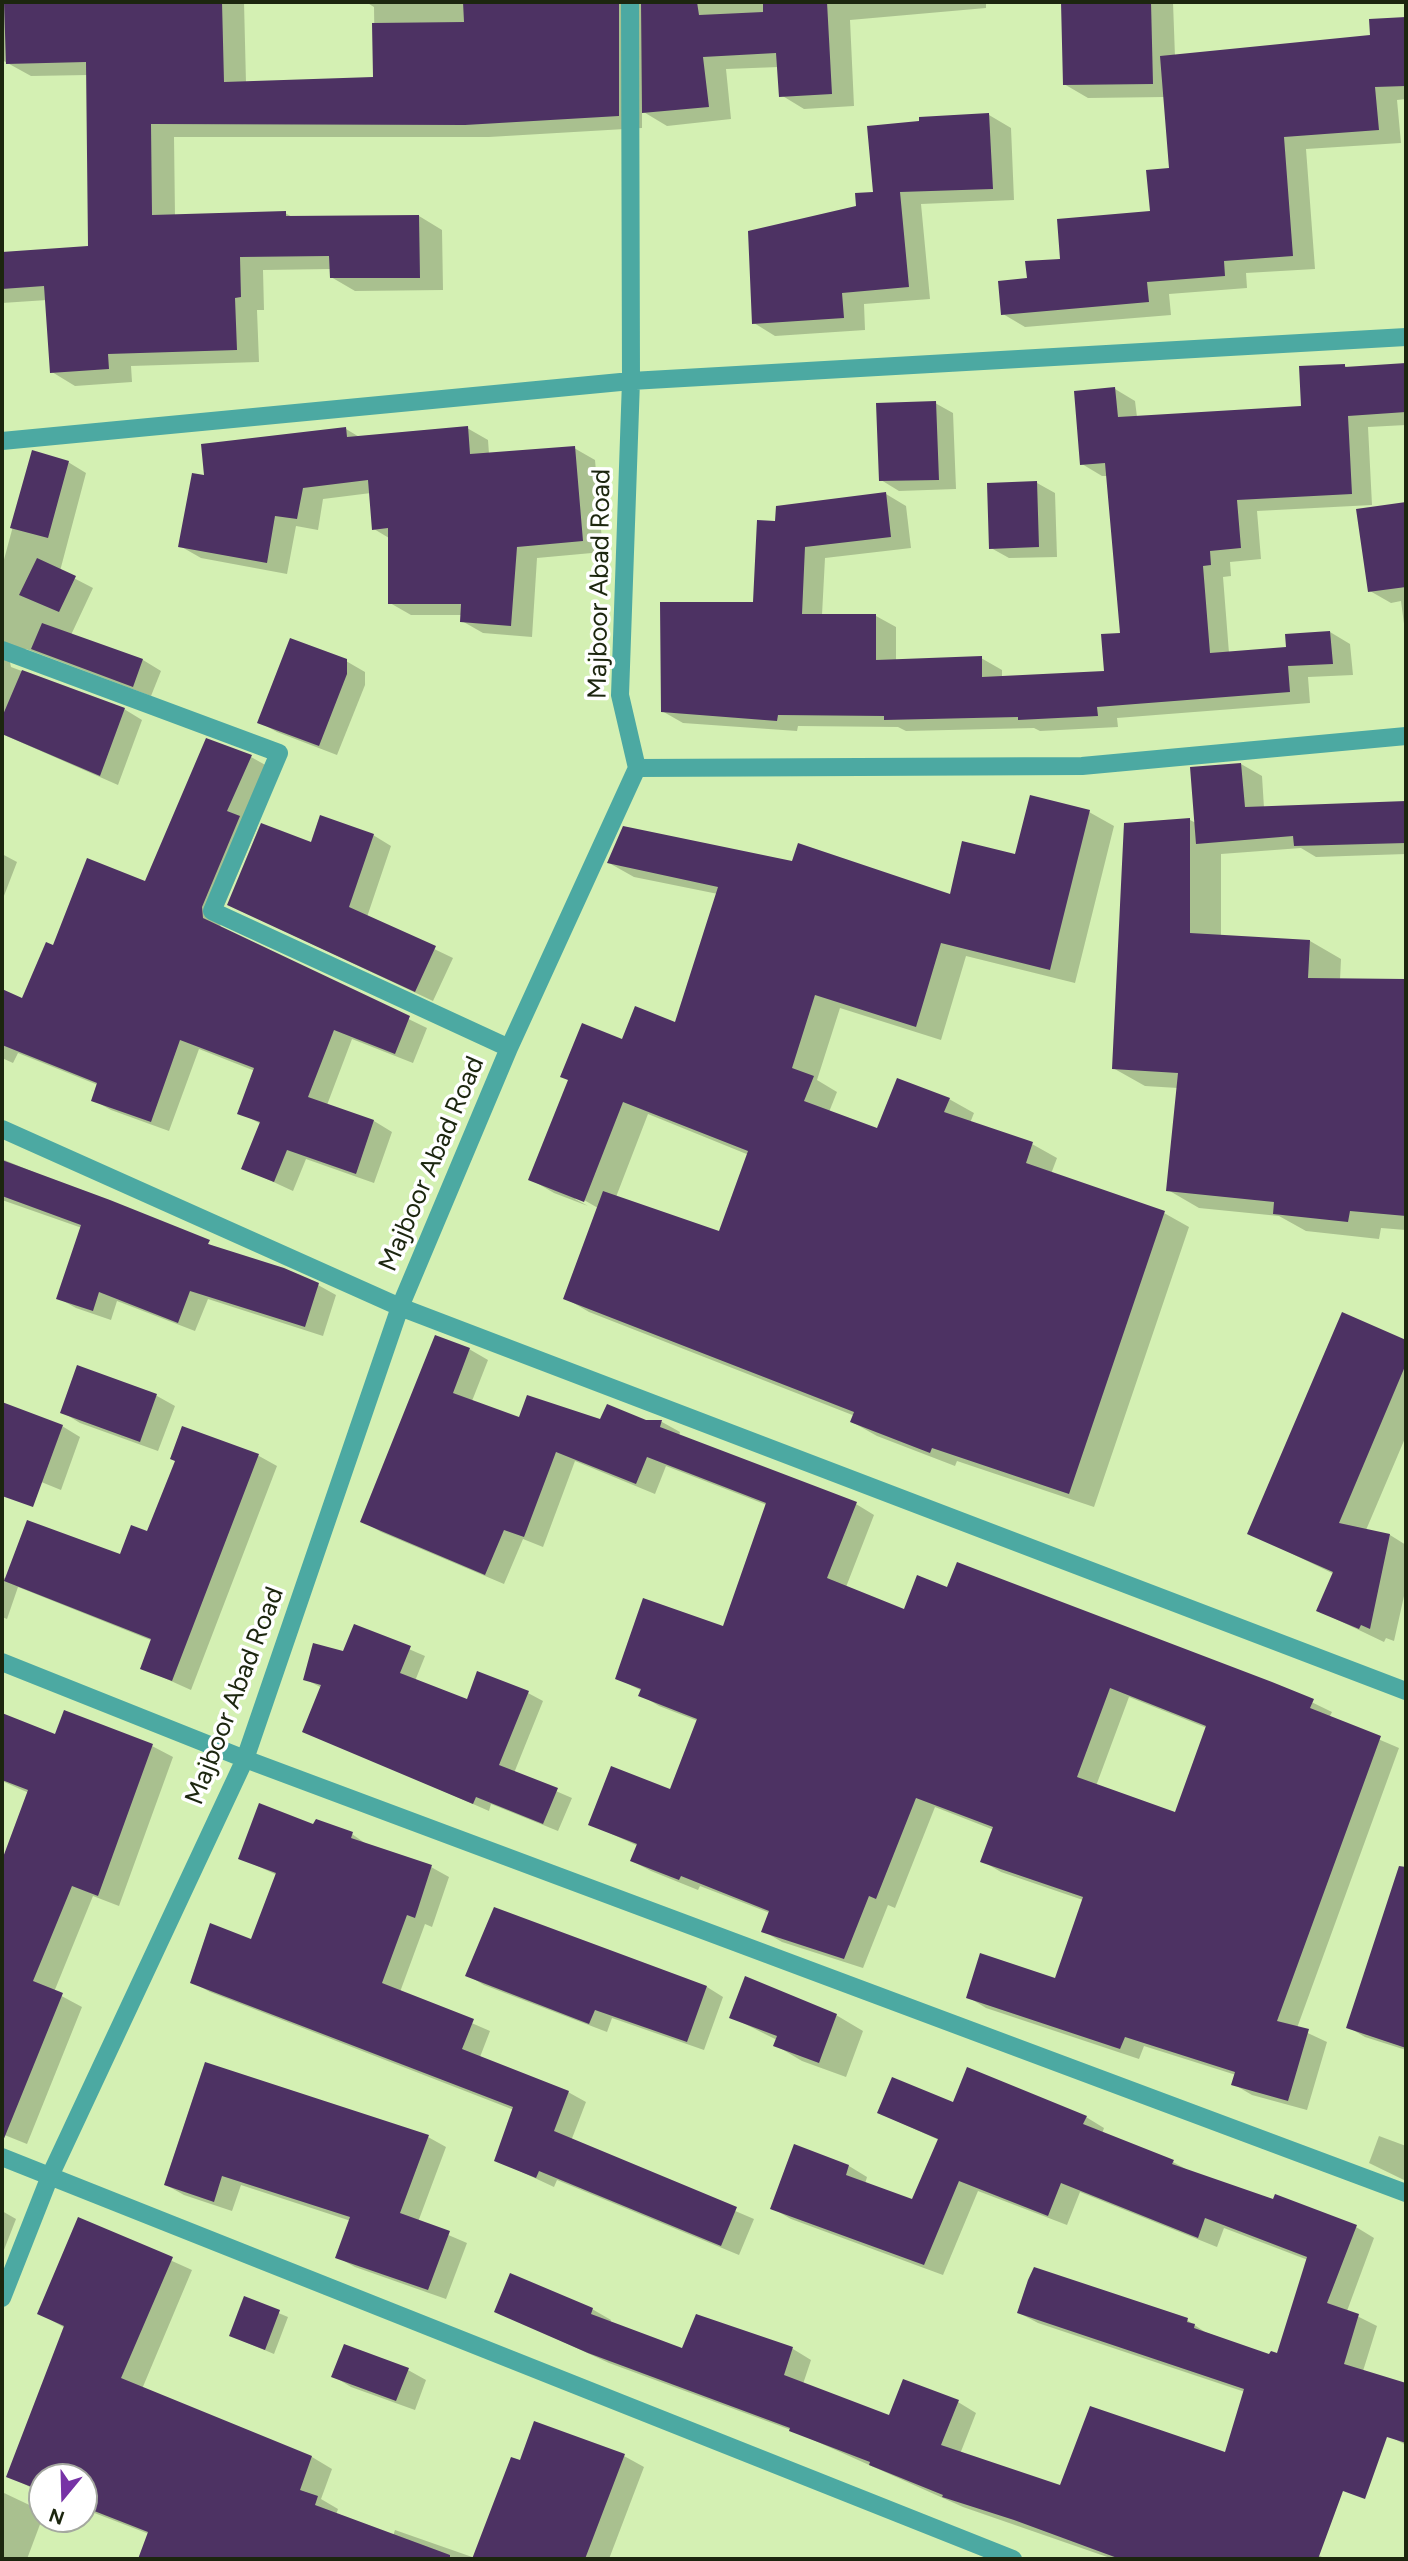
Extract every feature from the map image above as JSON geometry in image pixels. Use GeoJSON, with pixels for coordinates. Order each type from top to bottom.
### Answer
{"type":"FeatureCollection","features":[{"type":"Feature","properties":{"kind":"street","name":"Majboor Abad Road"},"geometry":{"type":"LineString","coordinates":[[2,2298],[50,2176],[245,1759],[400,1307],[509,1048],[637,768],[620,695],[631,381],[630,2]]}},
{"type":"Feature","properties":{"kind":"street"},"geometry":{"type":"LineString","coordinates":[[2,441],[631,381],[1406,337]]}},
{"type":"Feature","properties":{"kind":"street"},"geometry":{"type":"LineString","coordinates":[[2,649],[279,753],[212,911],[509,1048]]}},
{"type":"Feature","properties":{"kind":"street"},"geometry":{"type":"LineString","coordinates":[[637,768],[1082,766],[1406,737]]}},
{"type":"Feature","properties":{"kind":"street"},"geometry":{"type":"LineString","coordinates":[[2,1129],[400,1307],[1406,1692]]}},
{"type":"Feature","properties":{"kind":"street"},"geometry":{"type":"LineString","coordinates":[[2,1661],[245,1759],[1406,2193]]}},
{"type":"Feature","properties":{"kind":"street"},"geometry":{"type":"LineString","coordinates":[[2,2157],[1013,2559]]}},
{"type":"Feature","properties":{"kind":"building"},"geometry":{"type":"Polygon","coordinates":[[[4,2],[222,2],[224,82],[373,77],[372,23],[464,22],[463,2],[619,2],[619,116],[465,125],[151,124],[152,215],[286,211],[286,216],[419,215],[420,278],[330,278],[329,256],[240,257],[241,297],[235,298],[237,350],[108,354],[109,369],[50,373],[44,286],[2,289],[2,252],[88,246],[86,62],[6,64],[4,2]]]}},
{"type":"Feature","properties":{"kind":"building"},"geometry":{"type":"Polygon","coordinates":[[[641,2],[697,2],[699,15],[763,12],[763,2],[827,2],[832,94],[779,97],[776,53],[703,57],[709,107],[642,113],[641,2]]]}},
{"type":"Feature","properties":{"kind":"building"},"geometry":{"type":"Polygon","coordinates":[[[1061,2],[1151,2],[1153,84],[1063,85],[1061,2]]]}},
{"type":"Feature","properties":{"kind":"building"},"geometry":{"type":"Polygon","coordinates":[[[1406,17],[1406,86],[1375,87],[1379,130],[1284,137],[1293,256],[1224,261],[1225,276],[1147,282],[1149,302],[1001,315],[998,281],[1027,278],[1025,261],[1060,259],[1057,219],[1150,211],[1146,170],[1169,168],[1160,56],[1370,35],[1369,19],[1406,17]]]}},
{"type":"Feature","properties":{"kind":"building"},"geometry":{"type":"Polygon","coordinates":[[[989,113],[993,189],[900,192],[909,287],[842,293],[844,318],[752,324],[748,231],[856,206],[855,193],[873,192],[867,126],[919,121],[919,117],[989,113]]]}},
{"type":"Feature","properties":{"kind":"building"},"geometry":{"type":"Polygon","coordinates":[[[1406,363],[1406,412],[1348,416],[1352,494],[1237,500],[1241,548],[1210,551],[1211,565],[1203,566],[1210,653],[1286,647],[1285,634],[1330,631],[1333,664],[1288,666],[1290,692],[1097,707],[1098,716],[1018,720],[1018,717],[884,720],[884,716],[778,715],[777,721],[661,712],[660,602],[753,602],[757,520],[775,521],[776,506],[886,492],[891,537],[805,547],[802,614],[876,614],[876,660],[982,656],[982,677],[1104,671],[1101,634],[1120,633],[1105,463],[1080,465],[1074,391],[1115,387],[1118,417],[1301,406],[1299,366],[1345,364],[1345,367],[1406,363]]]}},
{"type":"Feature","properties":{"kind":"building"},"geometry":{"type":"Polygon","coordinates":[[[936,401],[939,480],[879,481],[876,403],[936,401]]]}},
{"type":"Feature","properties":{"kind":"building"},"geometry":{"type":"Polygon","coordinates":[[[468,426],[470,454],[575,446],[583,541],[517,547],[511,626],[460,622],[461,604],[388,604],[388,528],[372,530],[368,480],[303,488],[297,519],[275,516],[267,563],[178,547],[192,473],[204,475],[201,444],[346,427],[347,437],[468,426]]]}},
{"type":"Feature","properties":{"kind":"building"},"geometry":{"type":"Polygon","coordinates":[[[32,450],[69,461],[48,538],[10,528],[32,450]]]}},
{"type":"Feature","properties":{"kind":"building"},"geometry":{"type":"Polygon","coordinates":[[[1037,481],[1039,547],[989,549],[987,483],[1037,481]]]}},
{"type":"Feature","properties":{"kind":"building"},"geometry":{"type":"Polygon","coordinates":[[[1406,502],[1406,587],[1368,592],[1356,509],[1406,502]]]}},
{"type":"Feature","properties":{"kind":"building"},"geometry":{"type":"Polygon","coordinates":[[[37,558],[76,576],[59,612],[19,595],[37,558]]]}},
{"type":"Feature","properties":{"kind":"building"},"geometry":{"type":"Polygon","coordinates":[[[42,623],[143,659],[133,687],[31,649],[42,623]]]}},
{"type":"Feature","properties":{"kind":"building"},"geometry":{"type":"Polygon","coordinates":[[[290,638],[347,659],[347,674],[319,746],[257,723],[290,638]]]}},
{"type":"Feature","properties":{"kind":"building"},"geometry":{"type":"Polygon","coordinates":[[[22,670],[125,708],[100,776],[2,734],[2,717],[22,670]]]}},
{"type":"Feature","properties":{"kind":"building"},"geometry":{"type":"Polygon","coordinates":[[[206,738],[252,755],[227,811],[240,816],[202,907],[203,918],[410,1016],[395,1054],[334,1030],[308,1097],[374,1120],[356,1174],[287,1150],[274,1182],[241,1169],[260,1122],[237,1114],[254,1068],[180,1040],[151,1122],[91,1101],[97,1083],[2,1045],[2,989],[22,998],[46,942],[53,945],[87,858],[145,881],[206,738]]]}},
{"type":"Feature","properties":{"kind":"building"},"geometry":{"type":"Polygon","coordinates":[[[1241,763],[1245,807],[1406,801],[1406,843],[1294,846],[1293,836],[1196,844],[1190,767],[1241,763]]]}},
{"type":"Feature","properties":{"kind":"building"},"geometry":{"type":"Polygon","coordinates":[[[1030,795],[1090,810],[1050,970],[941,943],[916,1027],[815,995],[792,1068],[814,1076],[804,1101],[877,1128],[897,1078],[950,1098],[944,1112],[1033,1142],[1026,1163],[1165,1211],[1069,1494],[932,1448],[930,1453],[850,1422],[854,1412],[563,1299],[603,1191],[719,1231],[748,1151],[623,1102],[584,1202],[528,1180],[568,1080],[560,1077],[582,1023],[622,1039],[635,1006],[675,1022],[718,887],[607,863],[623,826],[792,861],[798,843],[950,894],[962,841],[1015,854],[1030,795]]]}},
{"type":"Feature","properties":{"kind":"building"},"geometry":{"type":"Polygon","coordinates":[[[320,815],[374,834],[349,907],[436,946],[415,992],[227,905],[261,823],[311,842],[320,815]]]}},
{"type":"Feature","properties":{"kind":"building"},"geometry":{"type":"Polygon","coordinates":[[[1190,818],[1190,933],[1310,940],[1308,978],[1406,979],[1406,1216],[1350,1211],[1348,1222],[1273,1214],[1274,1202],[1166,1191],[1178,1073],[1112,1069],[1124,823],[1190,818]]]}},
{"type":"Feature","properties":{"kind":"building"},"geometry":{"type":"Polygon","coordinates":[[[2,1160],[210,1240],[208,1244],[284,1268],[319,1283],[305,1327],[190,1291],[178,1323],[99,1292],[93,1311],[56,1299],[81,1225],[2,1196],[2,1160]]]}},
{"type":"Feature","properties":{"kind":"building"},"geometry":{"type":"Polygon","coordinates":[[[1342,1312],[1406,1340],[1406,1364],[1339,1523],[1390,1534],[1370,1629],[1361,1625],[1359,1629],[1316,1611],[1333,1572],[1247,1534],[1342,1312]]]}},
{"type":"Feature","properties":{"kind":"building"},"geometry":{"type":"Polygon","coordinates":[[[435,1335],[470,1348],[453,1393],[519,1417],[527,1395],[600,1419],[607,1404],[646,1420],[662,1420],[660,1427],[857,1502],[827,1578],[904,1609],[917,1575],[947,1587],[957,1562],[1314,1699],[1310,1708],[1381,1736],[1277,2021],[1309,2029],[1288,2101],[1231,2085],[1235,2072],[1125,2037],[1120,2049],[966,1998],[980,1953],[1055,1978],[1083,1897],[980,1862],[993,1827],[916,1798],[876,1899],[869,1896],[844,1959],[761,1932],[769,1911],[681,1876],[679,1880],[630,1861],[637,1844],[588,1825],[611,1766],[670,1789],[697,1719],[638,1696],[641,1689],[615,1679],[643,1598],[723,1626],[766,1503],[647,1457],[636,1484],[556,1452],[524,1537],[504,1530],[485,1575],[360,1522],[435,1335]],[[1110,1688],[1077,1777],[1175,1812],[1206,1726],[1110,1688]]]}},
{"type":"Feature","properties":{"kind":"building"},"geometry":{"type":"Polygon","coordinates":[[[77,1365],[157,1394],[140,1442],[60,1413],[77,1365]]]}},
{"type":"Feature","properties":{"kind":"building"},"geometry":{"type":"Polygon","coordinates":[[[2,1402],[63,1425],[33,1507],[2,1496],[2,1402]]]}},
{"type":"Feature","properties":{"kind":"building"},"geometry":{"type":"Polygon","coordinates":[[[182,1426],[259,1454],[172,1681],[140,1669],[151,1639],[4,1581],[27,1520],[120,1554],[131,1525],[147,1531],[175,1461],[170,1459],[182,1426]]]}},
{"type":"Feature","properties":{"kind":"building"},"geometry":{"type":"Polygon","coordinates":[[[354,1624],[411,1646],[400,1673],[467,1699],[477,1671],[529,1691],[499,1765],[558,1788],[543,1824],[476,1797],[473,1804],[302,1732],[321,1685],[303,1680],[313,1643],[343,1651],[354,1624]]]}},
{"type":"Feature","properties":{"kind":"building"},"geometry":{"type":"Polygon","coordinates":[[[64,1710],[153,1744],[98,1896],[72,1886],[33,1981],[63,1993],[3,2141],[2,1860],[28,1790],[2,1780],[2,1713],[55,1734],[64,1710]]]}},
{"type":"Feature","properties":{"kind":"building"},"geometry":{"type":"Polygon","coordinates":[[[259,1803],[313,1824],[316,1819],[353,1832],[351,1838],[432,1865],[415,1918],[407,1915],[382,1983],[474,2019],[462,2049],[569,2091],[554,2131],[737,2207],[721,2246],[539,2171],[536,2178],[494,2161],[513,2107],[190,1983],[210,1923],[251,1939],[276,1873],[238,1859],[259,1803]]]}},
{"type":"Feature","properties":{"kind":"building"},"geometry":{"type":"Polygon","coordinates":[[[1399,1866],[1406,1867],[1406,2048],[1346,2028],[1399,1866]]]}},
{"type":"Feature","properties":{"kind":"building"},"geometry":{"type":"Polygon","coordinates":[[[494,1907],[707,1986],[687,2042],[595,2010],[589,2024],[465,1976],[494,1907]]]}},
{"type":"Feature","properties":{"kind":"building"},"geometry":{"type":"Polygon","coordinates":[[[745,1976],[837,2014],[819,2063],[773,2046],[777,2036],[729,2018],[745,1976]]]}},
{"type":"Feature","properties":{"kind":"building"},"geometry":{"type":"Polygon","coordinates":[[[205,2062],[429,2135],[400,2213],[450,2231],[428,2290],[335,2258],[350,2217],[222,2176],[214,2202],[164,2185],[205,2062]]]}},
{"type":"Feature","properties":{"kind":"building"},"geometry":{"type":"Polygon","coordinates":[[[967,2067],[1087,2116],[1083,2124],[1174,2160],[1172,2164],[1273,2199],[1275,2194],[1357,2225],[1327,2303],[1359,2314],[1344,2364],[1406,2383],[1406,2443],[1387,2437],[1365,2499],[1343,2491],[1318,2559],[1120,2559],[942,2497],[943,2495],[869,2465],[870,2462],[789,2431],[790,2428],[588,2353],[494,2312],[510,2273],[593,2308],[591,2314],[682,2348],[696,2314],[793,2347],[784,2375],[889,2415],[903,2379],[959,2400],[941,2445],[1060,2485],[1090,2406],[1225,2452],[1244,2389],[1017,2313],[1028,2280],[1034,2267],[1188,2318],[1187,2322],[1195,2324],[1194,2328],[1269,2354],[1271,2351],[1277,2353],[1307,2257],[1205,2218],[1198,2238],[1061,2183],[1048,2216],[959,2181],[924,2265],[770,2209],[794,2144],[849,2165],[846,2175],[912,2199],[938,2139],[877,2113],[892,2077],[953,2102],[967,2067]]]}},
{"type":"Feature","properties":{"kind":"building"},"geometry":{"type":"Polygon","coordinates":[[[78,2217],[173,2257],[121,2378],[312,2456],[300,2490],[318,2496],[315,2505],[450,2555],[450,2559],[138,2559],[148,2532],[98,2512],[98,2463],[28,2463],[28,2486],[6,2477],[64,2326],[37,2314],[78,2217]]]}},
{"type":"Feature","properties":{"kind":"building"},"geometry":{"type":"Polygon","coordinates":[[[244,2296],[280,2310],[265,2350],[229,2336],[244,2296]]]}},
{"type":"Feature","properties":{"kind":"building"},"geometry":{"type":"Polygon","coordinates":[[[344,2344],[409,2368],[396,2401],[331,2377],[344,2344]]]}},
{"type":"Feature","properties":{"kind":"building"},"geometry":{"type":"Polygon","coordinates":[[[534,2421],[625,2454],[585,2559],[472,2559],[511,2457],[520,2460],[534,2421]]]}}]}
